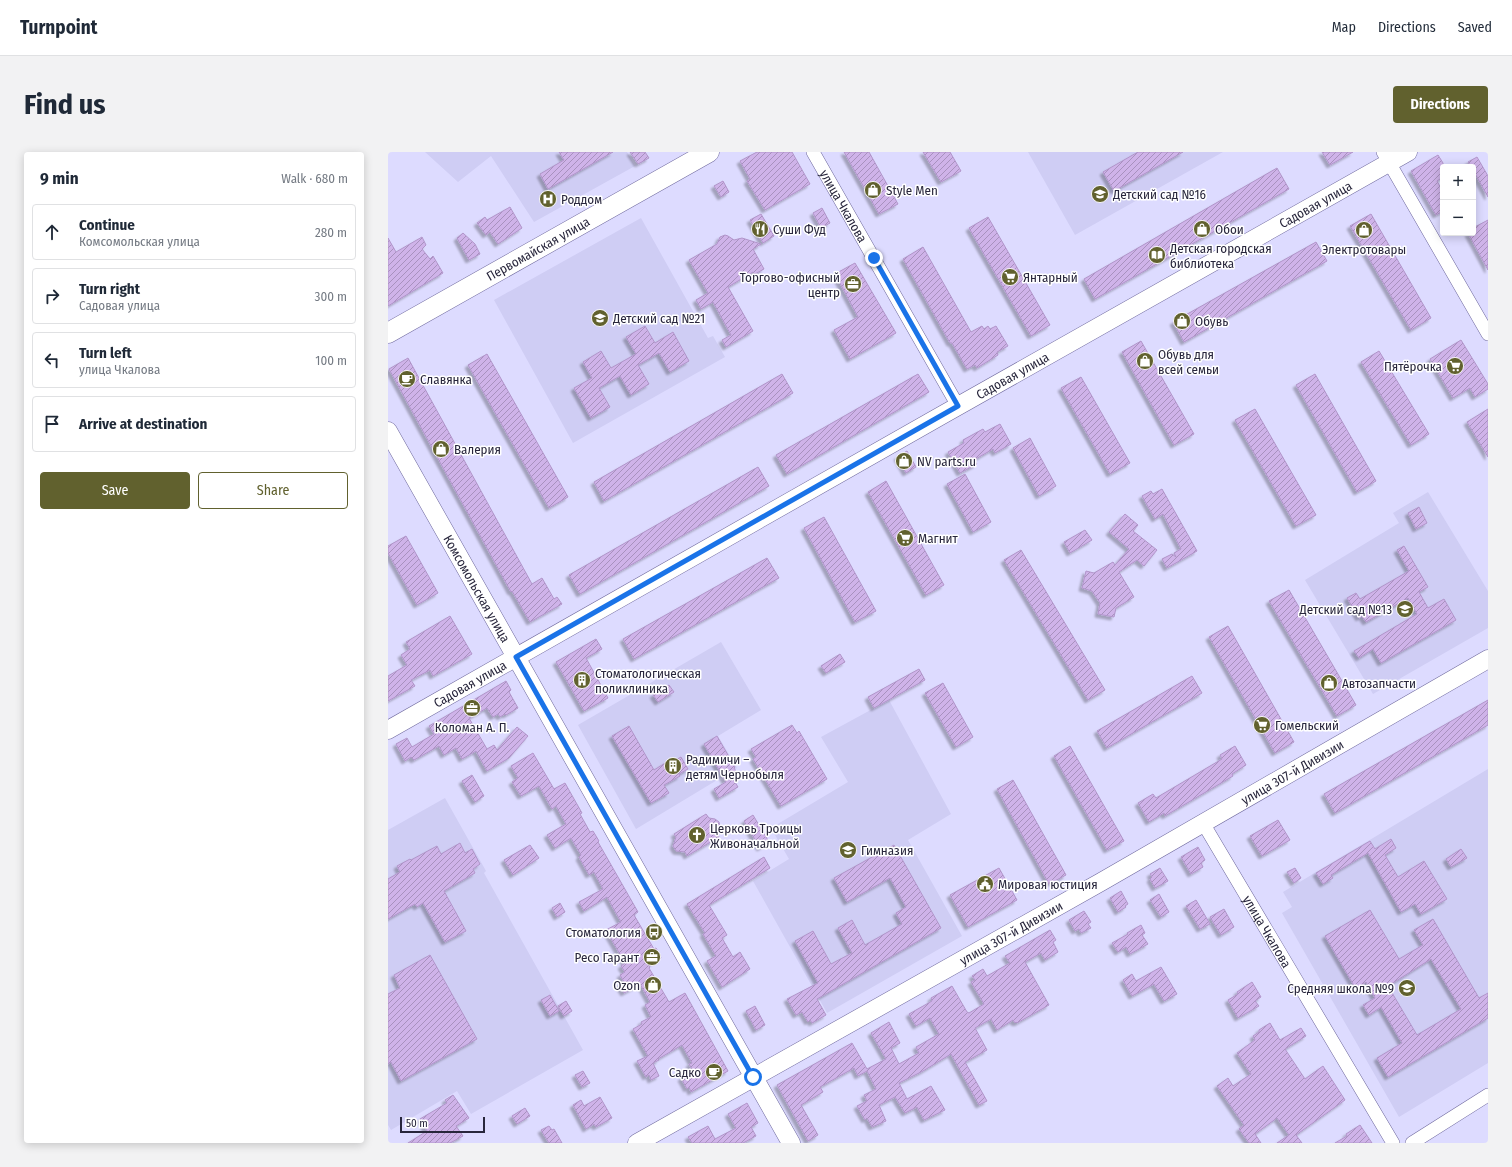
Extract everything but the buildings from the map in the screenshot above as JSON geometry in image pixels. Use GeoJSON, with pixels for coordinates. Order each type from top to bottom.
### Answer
{"type":"FeatureCollection","features":[{"type":"Feature","properties":{"kind":"main road","name":"Первомайская улица"},"geometry":{"type":"LineString","coordinates":[[388,333],[709,152]]}},
{"type":"Feature","properties":{"kind":"street","name":"улица Чкалова"},"geometry":{"type":"LineString","coordinates":[[814,152],[958,406]]}},
{"type":"Feature","properties":{"kind":"street","name":"Садовая улица"},"geometry":{"type":"LineString","coordinates":[[388,730],[958,406],[1386,157],[1408,152]]}},
{"type":"Feature","properties":{"kind":"street"},"geometry":{"type":"LineString","coordinates":[[1386,157],[1488,334]]}},
{"type":"Feature","properties":{"kind":"street","name":"Комсомольская улица"},"geometry":{"type":"LineString","coordinates":[[388,431],[791,1143]]}},
{"type":"Feature","properties":{"kind":"street","name":"улица 307-й Дивизии"},"geometry":{"type":"LineString","coordinates":[[637,1143],[1203,823],[1488,659]]}},
{"type":"Feature","properties":{"kind":"street","name":"улица Чкалова"},"geometry":{"type":"LineString","coordinates":[[1203,823],[1393,1143]]}},
{"type":"Feature","properties":{"kind":"street"},"geometry":{"type":"LineString","coordinates":[[1412,1143],[1488,1095]]}},
{"type":"Feature","properties":{"kind":"shaded area","name":"Роддом"},"geometry":{"type":"Polygon","coordinates":[[[425,152],[627,152],[635,166],[534,222],[491,156],[458,182],[425,152]]]}},
{"type":"Feature","properties":{"kind":"shaded area","name":"Детский сад №16"},"geometry":{"type":"Polygon","coordinates":[[[1028,152],[1223,152],[1075,235],[1028,152]]]}},
{"type":"Feature","properties":{"kind":"shaded area","name":"Детский сад №21"},"geometry":{"type":"Polygon","coordinates":[[[641,218],[708,338],[713,336],[725,357],[573,443],[494,300],[641,218]]]}},
{"type":"Feature","properties":{"kind":"shaded area","name":"Детский сад №13"},"geometry":{"type":"Polygon","coordinates":[[[1428,492],[1488,591],[1488,628],[1373,694],[1305,580],[1399,523],[1393,513],[1428,492]]]}},
{"type":"Feature","properties":{"kind":"shaded area"},"geometry":{"type":"Polygon","coordinates":[[[721,642],[761,710],[718,736],[737,768],[636,829],[578,725],[721,642]]]}},
{"type":"Feature","properties":{"kind":"shaded area","name":"Гимназия"},"geometry":{"type":"Polygon","coordinates":[[[889,700],[951,814],[908,840],[962,936],[827,1013],[753,881],[789,859],[771,828],[848,782],[821,737],[889,700]]]}},
{"type":"Feature","properties":{"kind":"shaded area","name":"Средняя школа №9"},"geometry":{"type":"Polygon","coordinates":[[[1488,769],[1488,1063],[1399,1117],[1282,913],[1292,907],[1283,892],[1488,769]]]}},
{"type":"Feature","properties":{"kind":"shaded area"},"geometry":{"type":"Polygon","coordinates":[[[445,798],[486,871],[484,873],[583,1050],[471,1114],[457,1091],[391,1130],[388,1125],[388,830],[445,798]]]}},
{"type":"Feature","properties":{"kind":"place","name":"Style Men"},"geometry":{"type":"Point","coordinates":[873,190]}},
{"type":"Feature","properties":{"kind":"place","name":"Детский сад №16"},"geometry":{"type":"Point","coordinates":[1100,194]}},
{"type":"Feature","properties":{"kind":"place","name":"Роддом"},"geometry":{"type":"Point","coordinates":[548,199]}},
{"type":"Feature","properties":{"kind":"place","name":"Суши Фуд"},"geometry":{"type":"Point","coordinates":[760,229]}},
{"type":"Feature","properties":{"kind":"place","name":"Обои"},"geometry":{"type":"Point","coordinates":[1202,229]}},
{"type":"Feature","properties":{"kind":"place","name":"Электротовары"},"geometry":{"type":"Point","coordinates":[1364,230]}},
{"type":"Feature","properties":{"kind":"place","name":"Детская городская библиотека"},"geometry":{"type":"Point","coordinates":[1157,255]}},
{"type":"Feature","properties":{"kind":"place","name":"Янтарный"},"geometry":{"type":"Point","coordinates":[1010,277]}},
{"type":"Feature","properties":{"kind":"place","name":"Торгово-офисный центр"},"geometry":{"type":"Point","coordinates":[853,284]}},
{"type":"Feature","properties":{"kind":"place","name":"Детский сад №21"},"geometry":{"type":"Point","coordinates":[600,318]}},
{"type":"Feature","properties":{"kind":"place","name":"Обувь"},"geometry":{"type":"Point","coordinates":[1182,321]}},
{"type":"Feature","properties":{"kind":"place","name":"Обувь для всей семьи"},"geometry":{"type":"Point","coordinates":[1145,361]}},
{"type":"Feature","properties":{"kind":"place","name":"Пятёрочка"},"geometry":{"type":"Point","coordinates":[1455,366]}},
{"type":"Feature","properties":{"kind":"place","name":"Славянка"},"geometry":{"type":"Point","coordinates":[407,379]}},
{"type":"Feature","properties":{"kind":"place","name":"Валерия"},"geometry":{"type":"Point","coordinates":[441,449]}},
{"type":"Feature","properties":{"kind":"place","name":"NV parts.ru"},"geometry":{"type":"Point","coordinates":[904,461]}},
{"type":"Feature","properties":{"kind":"place","name":"Магнит"},"geometry":{"type":"Point","coordinates":[905,538]}},
{"type":"Feature","properties":{"kind":"place","name":"Детский сад №13"},"geometry":{"type":"Point","coordinates":[1405,609]}},
{"type":"Feature","properties":{"kind":"place","name":"Стоматологическая поликлиника"},"geometry":{"type":"Point","coordinates":[582,680]}},
{"type":"Feature","properties":{"kind":"place","name":"Автозапчасти"},"geometry":{"type":"Point","coordinates":[1329,683]}},
{"type":"Feature","properties":{"kind":"place","name":"Коломан А. П."},"geometry":{"type":"Point","coordinates":[472,708]}},
{"type":"Feature","properties":{"kind":"place","name":"Гомельский"},"geometry":{"type":"Point","coordinates":[1262,725]}},
{"type":"Feature","properties":{"kind":"place","name":"Радимичи – детям Чернобыля"},"geometry":{"type":"Point","coordinates":[673,766]}},
{"type":"Feature","properties":{"kind":"place","name":"Церковь Троицы Живоначальной"},"geometry":{"type":"Point","coordinates":[697,835]}},
{"type":"Feature","properties":{"kind":"place","name":"Гимназия"},"geometry":{"type":"Point","coordinates":[848,850]}},
{"type":"Feature","properties":{"kind":"place","name":"Мировая юстиция"},"geometry":{"type":"Point","coordinates":[985,884]}},
{"type":"Feature","properties":{"kind":"place","name":"Стоматология"},"geometry":{"type":"Point","coordinates":[654,932]}},
{"type":"Feature","properties":{"kind":"place","name":"Ресо Гарант"},"geometry":{"type":"Point","coordinates":[652,957]}},
{"type":"Feature","properties":{"kind":"place","name":"Ozon"},"geometry":{"type":"Point","coordinates":[653,985]}},
{"type":"Feature","properties":{"kind":"place","name":"Средняя школа №9"},"geometry":{"type":"Point","coordinates":[1407,988]}},
{"type":"Feature","properties":{"kind":"place","name":"Садко"},"geometry":{"type":"Point","coordinates":[714,1072]}},
{"type":"Feature","properties":{"kind":"route"},"geometry":{"type":"LineString","coordinates":[[753,1077],[516,657],[958,406],[874,258]]}}]}
